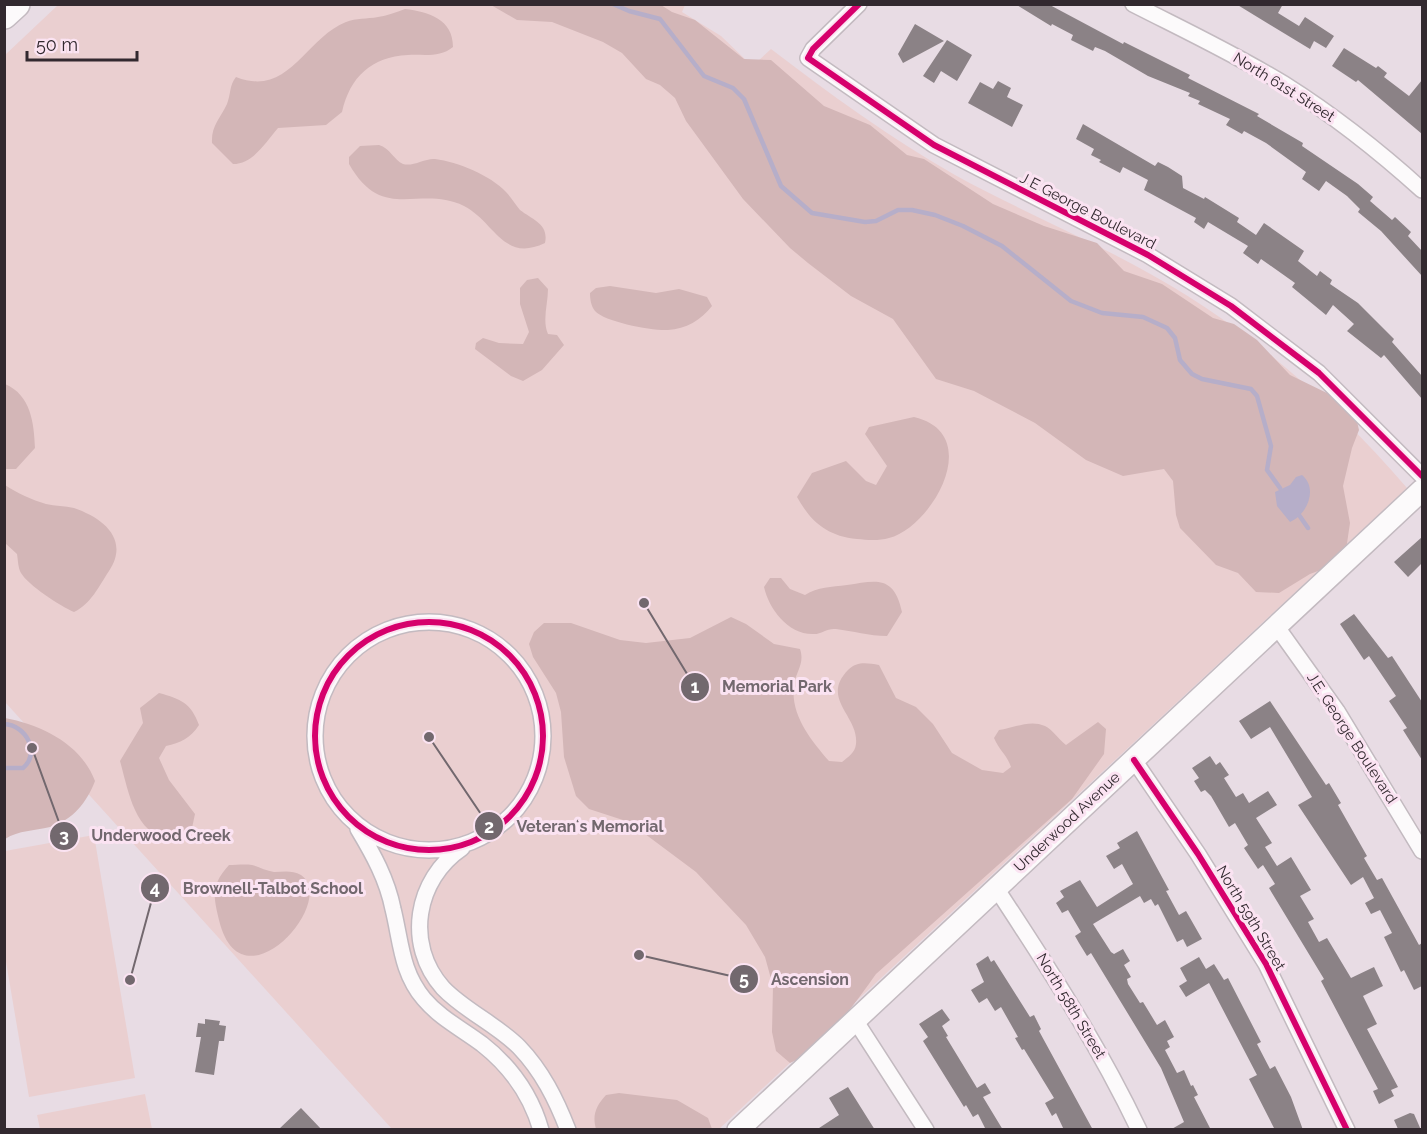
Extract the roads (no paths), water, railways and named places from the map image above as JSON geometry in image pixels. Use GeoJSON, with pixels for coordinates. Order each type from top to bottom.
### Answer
{"type":"FeatureCollection","features":[{"type":"Feature","properties":{"kind":"highway"},"geometry":{"type":"LineString","coordinates":[[4,15],[16,4]]}},
{"type":"Feature","properties":{"kind":"main road","name":"Underwood Avenue"},"geometry":{"type":"LineString","coordinates":[[738,1130],[1422,490]]}},
{"type":"Feature","properties":{"kind":"street","name":"J E George Boulevard"},"geometry":{"type":"LineString","coordinates":[[859,4],[813,49],[808,58],[934,145],[1148,255],[1231,306],[1319,373],[1422,477]]}},
{"type":"Feature","properties":{"kind":"street","name":"North 61st Street"},"geometry":{"type":"LineString","coordinates":[[1133,4],[1243,60],[1285,85],[1380,152],[1422,190]]}},
{"type":"Feature","properties":{"kind":"street"},"geometry":{"type":"LineString","coordinates":[[467,844],[439,851],[413,850],[374,837],[355,824],[333,800],[318,766],[315,728],[324,691],[345,659],[375,636],[401,625],[428,622],[447,623],[485,636],[514,659],[530,682],[538,701],[543,727],[540,766],[524,801],[498,828],[467,844],[441,865],[425,893],[419,925],[425,956],[444,988],[494,1025],[530,1060],[555,1098],[568,1130]]}},
{"type":"Feature","properties":{"kind":"street","name":"J.E. George Boulevard"},"geometry":{"type":"LineString","coordinates":[[1277,627],[1343,721],[1422,851]]}},
{"type":"Feature","properties":{"kind":"street","name":"North 59th Street"},"geometry":{"type":"LineString","coordinates":[[1134,760],[1198,854],[1266,964],[1347,1130]]}},
{"type":"Feature","properties":{"kind":"street"},"geometry":{"type":"LineString","coordinates":[[355,824],[386,881],[402,958],[415,986],[436,1011],[482,1044],[503,1064],[523,1088],[542,1130]]}},
{"type":"Feature","properties":{"kind":"street","name":"North 58th Street"},"geometry":{"type":"LineString","coordinates":[[996,888],[1058,980],[1092,1038],[1139,1130]]}},
{"type":"Feature","properties":{"kind":"street"},"geometry":{"type":"LineString","coordinates":[[855,1020],[926,1130]]}},
{"type":"Feature","properties":{"kind":"waterway"},"geometry":{"type":"LineString","coordinates":[[613,4],[629,11],[660,19],[704,76],[733,88],[744,99],[781,186],[812,213],[865,222],[876,221],[898,210],[912,210],[935,215],[1002,246],[1071,301],[1102,313],[1143,317],[1167,328],[1175,338],[1180,360],[1192,374],[1202,379],[1251,389],[1257,396],[1271,446],[1267,470],[1280,488]]}},
{"type":"Feature","properties":{"kind":"waterway"},"geometry":{"type":"LineString","coordinates":[[1299,515],[1308,528]]}},
{"type":"Feature","properties":{"kind":"waterway"},"geometry":{"type":"LineString","coordinates":[[4,724],[19,729],[31,748],[31,755],[23,768],[4,768]]}},
{"type":"Feature","properties":{"kind":"place","name":"Memorial Park"},"geometry":{"type":"Point","coordinates":[644,603]}},
{"type":"Feature","properties":{"kind":"place","name":"Veteranʻs Memorial"},"geometry":{"type":"Point","coordinates":[429,737]}},
{"type":"Feature","properties":{"kind":"place","name":"Underwood Creek"},"geometry":{"type":"Point","coordinates":[32,748]}},
{"type":"Feature","properties":{"kind":"place","name":"Ascension"},"geometry":{"type":"Point","coordinates":[639,955]}},
{"type":"Feature","properties":{"kind":"place","name":"Brownell-Talbot School"},"geometry":{"type":"Point","coordinates":[130,980]}}]}
